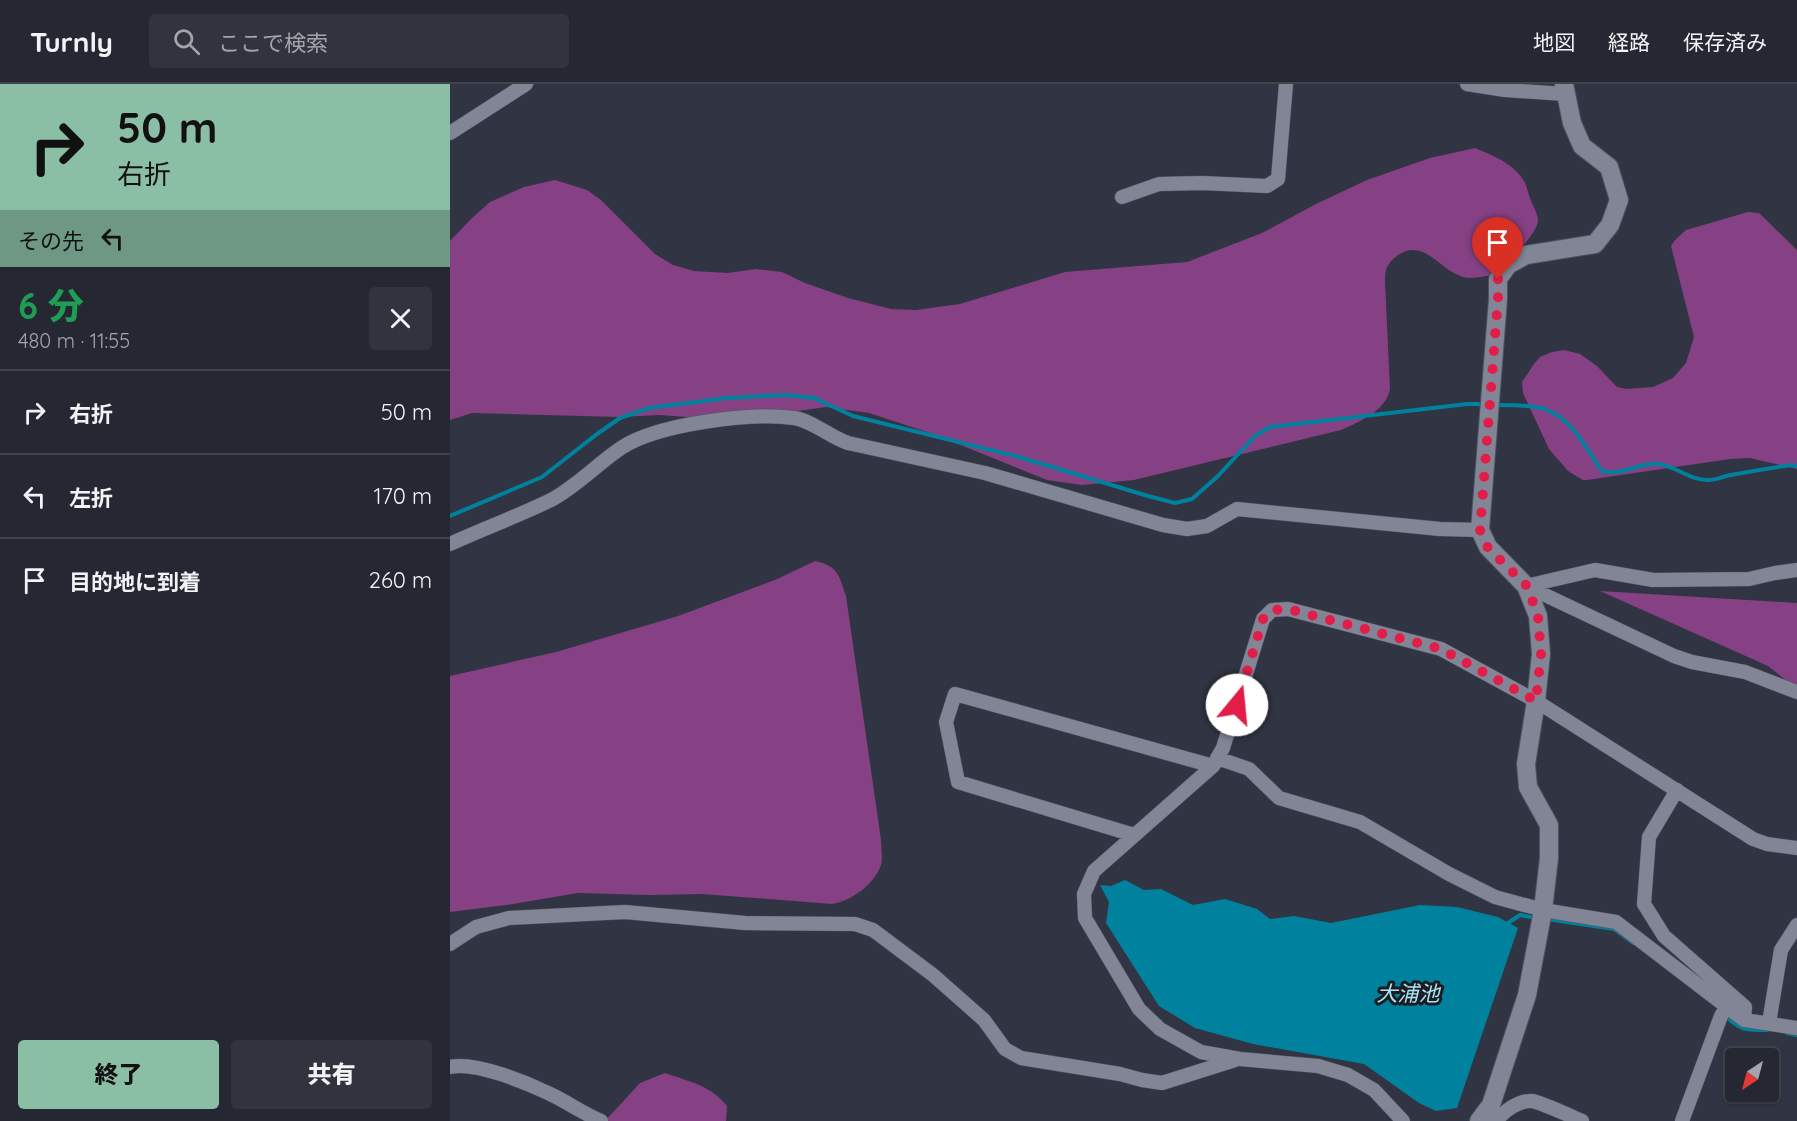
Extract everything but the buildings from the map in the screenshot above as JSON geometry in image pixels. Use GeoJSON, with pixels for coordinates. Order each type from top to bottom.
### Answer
{"type":"FeatureCollection","features":[{"type":"Feature","properties":{"kind":"street"},"geometry":{"type":"LineString","coordinates":[[450,133],[526,84]]}},
{"type":"Feature","properties":{"kind":"street"},"geometry":{"type":"LineString","coordinates":[[1122,197],[1159,184],[1267,186],[1278,179],[1286,84]]}},
{"type":"Feature","properties":{"kind":"street"},"geometry":{"type":"LineString","coordinates":[[1467,84],[1505,90],[1565,89],[1572,123],[1582,146],[1609,166],[1619,200],[1610,225],[1595,244],[1526,255],[1508,265],[1498,279],[1480,530],[1488,548],[1527,586],[1674,656],[1692,662],[1745,672],[1797,692]]}},
{"type":"Feature","properties":{"kind":"street"},"geometry":{"type":"LineString","coordinates":[[450,544],[551,499],[575,485],[622,448],[641,438],[680,427],[730,419],[780,417],[805,421],[848,443],[985,473],[1187,529],[1207,526],[1237,509],[1440,529],[1480,530]]}},
{"type":"Feature","properties":{"kind":"street"},"geometry":{"type":"LineString","coordinates":[[1527,586],[1595,570],[1653,580],[1749,579],[1797,570]]}},
{"type":"Feature","properties":{"kind":"street"},"geometry":{"type":"LineString","coordinates":[[1479,1121],[1491,1105],[1527,995],[1543,910],[1549,858],[1549,825],[1527,787],[1526,764],[1541,654],[1538,616],[1527,586]]}},
{"type":"Feature","properties":{"kind":"street"},"geometry":{"type":"LineString","coordinates":[[1403,1121],[1374,1090],[1348,1075],[1318,1066],[1240,1059],[1202,1052],[1160,1029],[1139,1009],[1084,918],[1084,894],[1094,871],[1215,762],[1223,748],[1263,619],[1272,610],[1288,609],[1441,649],[1536,701],[1753,839],[1767,844],[1797,848]]}},
{"type":"Feature","properties":{"kind":"street"},"geometry":{"type":"LineString","coordinates":[[1134,836],[958,782],[946,722],[955,694],[1249,769],[1279,798],[1360,822],[1449,874],[1495,897],[1543,910],[1616,922],[1744,1020],[1797,1028]]}},
{"type":"Feature","properties":{"kind":"street"},"geometry":{"type":"LineString","coordinates":[[1677,790],[1649,837],[1644,904],[1664,936],[1745,1007],[1744,1020]]}},
{"type":"Feature","properties":{"kind":"street"},"geometry":{"type":"LineString","coordinates":[[450,945],[477,927],[509,918],[625,912],[745,923],[855,924],[873,930],[933,975],[984,1020],[1005,1049],[1021,1058],[1162,1083],[1240,1059]]}},
{"type":"Feature","properties":{"kind":"street"},"geometry":{"type":"LineString","coordinates":[[1769,1023],[1781,950],[1797,925]]}},
{"type":"Feature","properties":{"kind":"street"},"geometry":{"type":"LineString","coordinates":[[1682,1121],[1721,1016],[1727,1006]]}},
{"type":"Feature","properties":{"kind":"street"},"geometry":{"type":"LineString","coordinates":[[450,1067],[459,1065],[493,1072],[548,1093],[582,1113],[601,1121]]}},
{"type":"Feature","properties":{"kind":"street"},"geometry":{"type":"LineString","coordinates":[[1496,1121],[1503,1112],[1515,1105],[1531,1101],[1581,1121]]}},
{"type":"Feature","properties":{"kind":"shaded area"},"geometry":{"type":"Polygon","coordinates":[[[1475,148],[1502,161],[1520,175],[1537,215],[1536,226],[1511,259],[1487,276],[1463,277],[1432,257],[1416,250],[1398,255],[1391,261],[1386,270],[1385,282],[1390,389],[1383,404],[1377,410],[1341,430],[1134,480],[1082,485],[1047,480],[936,435],[869,413],[826,407],[777,414],[701,418],[659,415],[620,417],[472,413],[450,420],[450,241],[490,202],[524,187],[555,180],[587,190],[601,200],[655,254],[673,265],[694,271],[728,273],[756,269],[782,272],[805,283],[848,298],[891,309],[916,310],[960,304],[1065,272],[1187,262],[1262,233],[1367,180],[1430,158],[1475,148]]]}},
{"type":"Feature","properties":{"kind":"shaded area"},"geometry":{"type":"Polygon","coordinates":[[[1748,212],[1759,213],[1797,250],[1797,469],[1750,458],[1587,480],[1568,471],[1549,449],[1523,393],[1522,382],[1534,364],[1540,357],[1564,350],[1580,354],[1597,366],[1617,387],[1626,389],[1653,387],[1673,378],[1686,363],[1694,337],[1671,246],[1686,230],[1748,212]]]}},
{"type":"Feature","properties":{"kind":"shaded area"},"geometry":{"type":"Polygon","coordinates":[[[815,561],[829,566],[836,572],[846,596],[881,840],[881,865],[873,879],[861,891],[832,904],[702,894],[578,893],[450,912],[450,676],[556,652],[678,616],[775,580],[815,561]]]}},
{"type":"Feature","properties":{"kind":"shaded area"},"geometry":{"type":"Polygon","coordinates":[[[1600,591],[1797,603],[1797,689],[1768,666],[1600,591]]]}},
{"type":"Feature","properties":{"kind":"shaded area"},"geometry":{"type":"Polygon","coordinates":[[[665,1073],[699,1085],[721,1099],[727,1106],[726,1121],[605,1121],[640,1083],[665,1073]]]}},
{"type":"Feature","properties":{"kind":"water","name":"大浦池"},"geometry":{"type":"Polygon","coordinates":[[[1125,880],[1144,890],[1161,889],[1193,905],[1225,899],[1257,909],[1270,919],[1294,916],[1331,923],[1420,905],[1457,907],[1498,917],[1518,928],[1457,1108],[1436,1111],[1419,1103],[1364,1064],[1253,1044],[1195,1028],[1159,1006],[1106,923],[1109,902],[1100,885],[1111,886],[1125,880]]]}},
{"type":"Feature","properties":{"kind":"waterway"},"geometry":{"type":"LineString","coordinates":[[450,516],[542,477],[620,418],[649,408],[727,398],[786,395],[814,398],[853,416],[1019,457],[1175,503],[1192,499],[1218,476],[1255,436],[1270,427],[1467,404],[1485,404]]}},
{"type":"Feature","properties":{"kind":"waterway"},"geometry":{"type":"LineString","coordinates":[[1496,405],[1536,407],[1556,415],[1579,436],[1602,471],[1615,472],[1659,464],[1694,478],[1709,480],[1768,468],[1797,466]]}},
{"type":"Feature","properties":{"kind":"waterway"},"geometry":{"type":"LineString","coordinates":[[1505,925],[1520,915],[1536,918]]}},
{"type":"Feature","properties":{"kind":"waterway"},"geometry":{"type":"LineString","coordinates":[[1547,919],[1614,929],[1633,943]]}},
{"type":"Feature","properties":{"kind":"waterway"},"geometry":{"type":"LineString","coordinates":[[1726,1016],[1745,1029],[1767,1030]]}},
{"type":"Feature","properties":{"kind":"waterway"},"geometry":{"type":"LineString","coordinates":[[1787,1033],[1797,1035]]}},
{"type":"Feature","properties":{"kind":"route"},"geometry":{"type":"LineString","coordinates":[[1237,705],[1263,619],[1272,610],[1288,609],[1441,649],[1536,701],[1541,654],[1538,616],[1527,586],[1488,548],[1480,530],[1498,279]]}}]}
